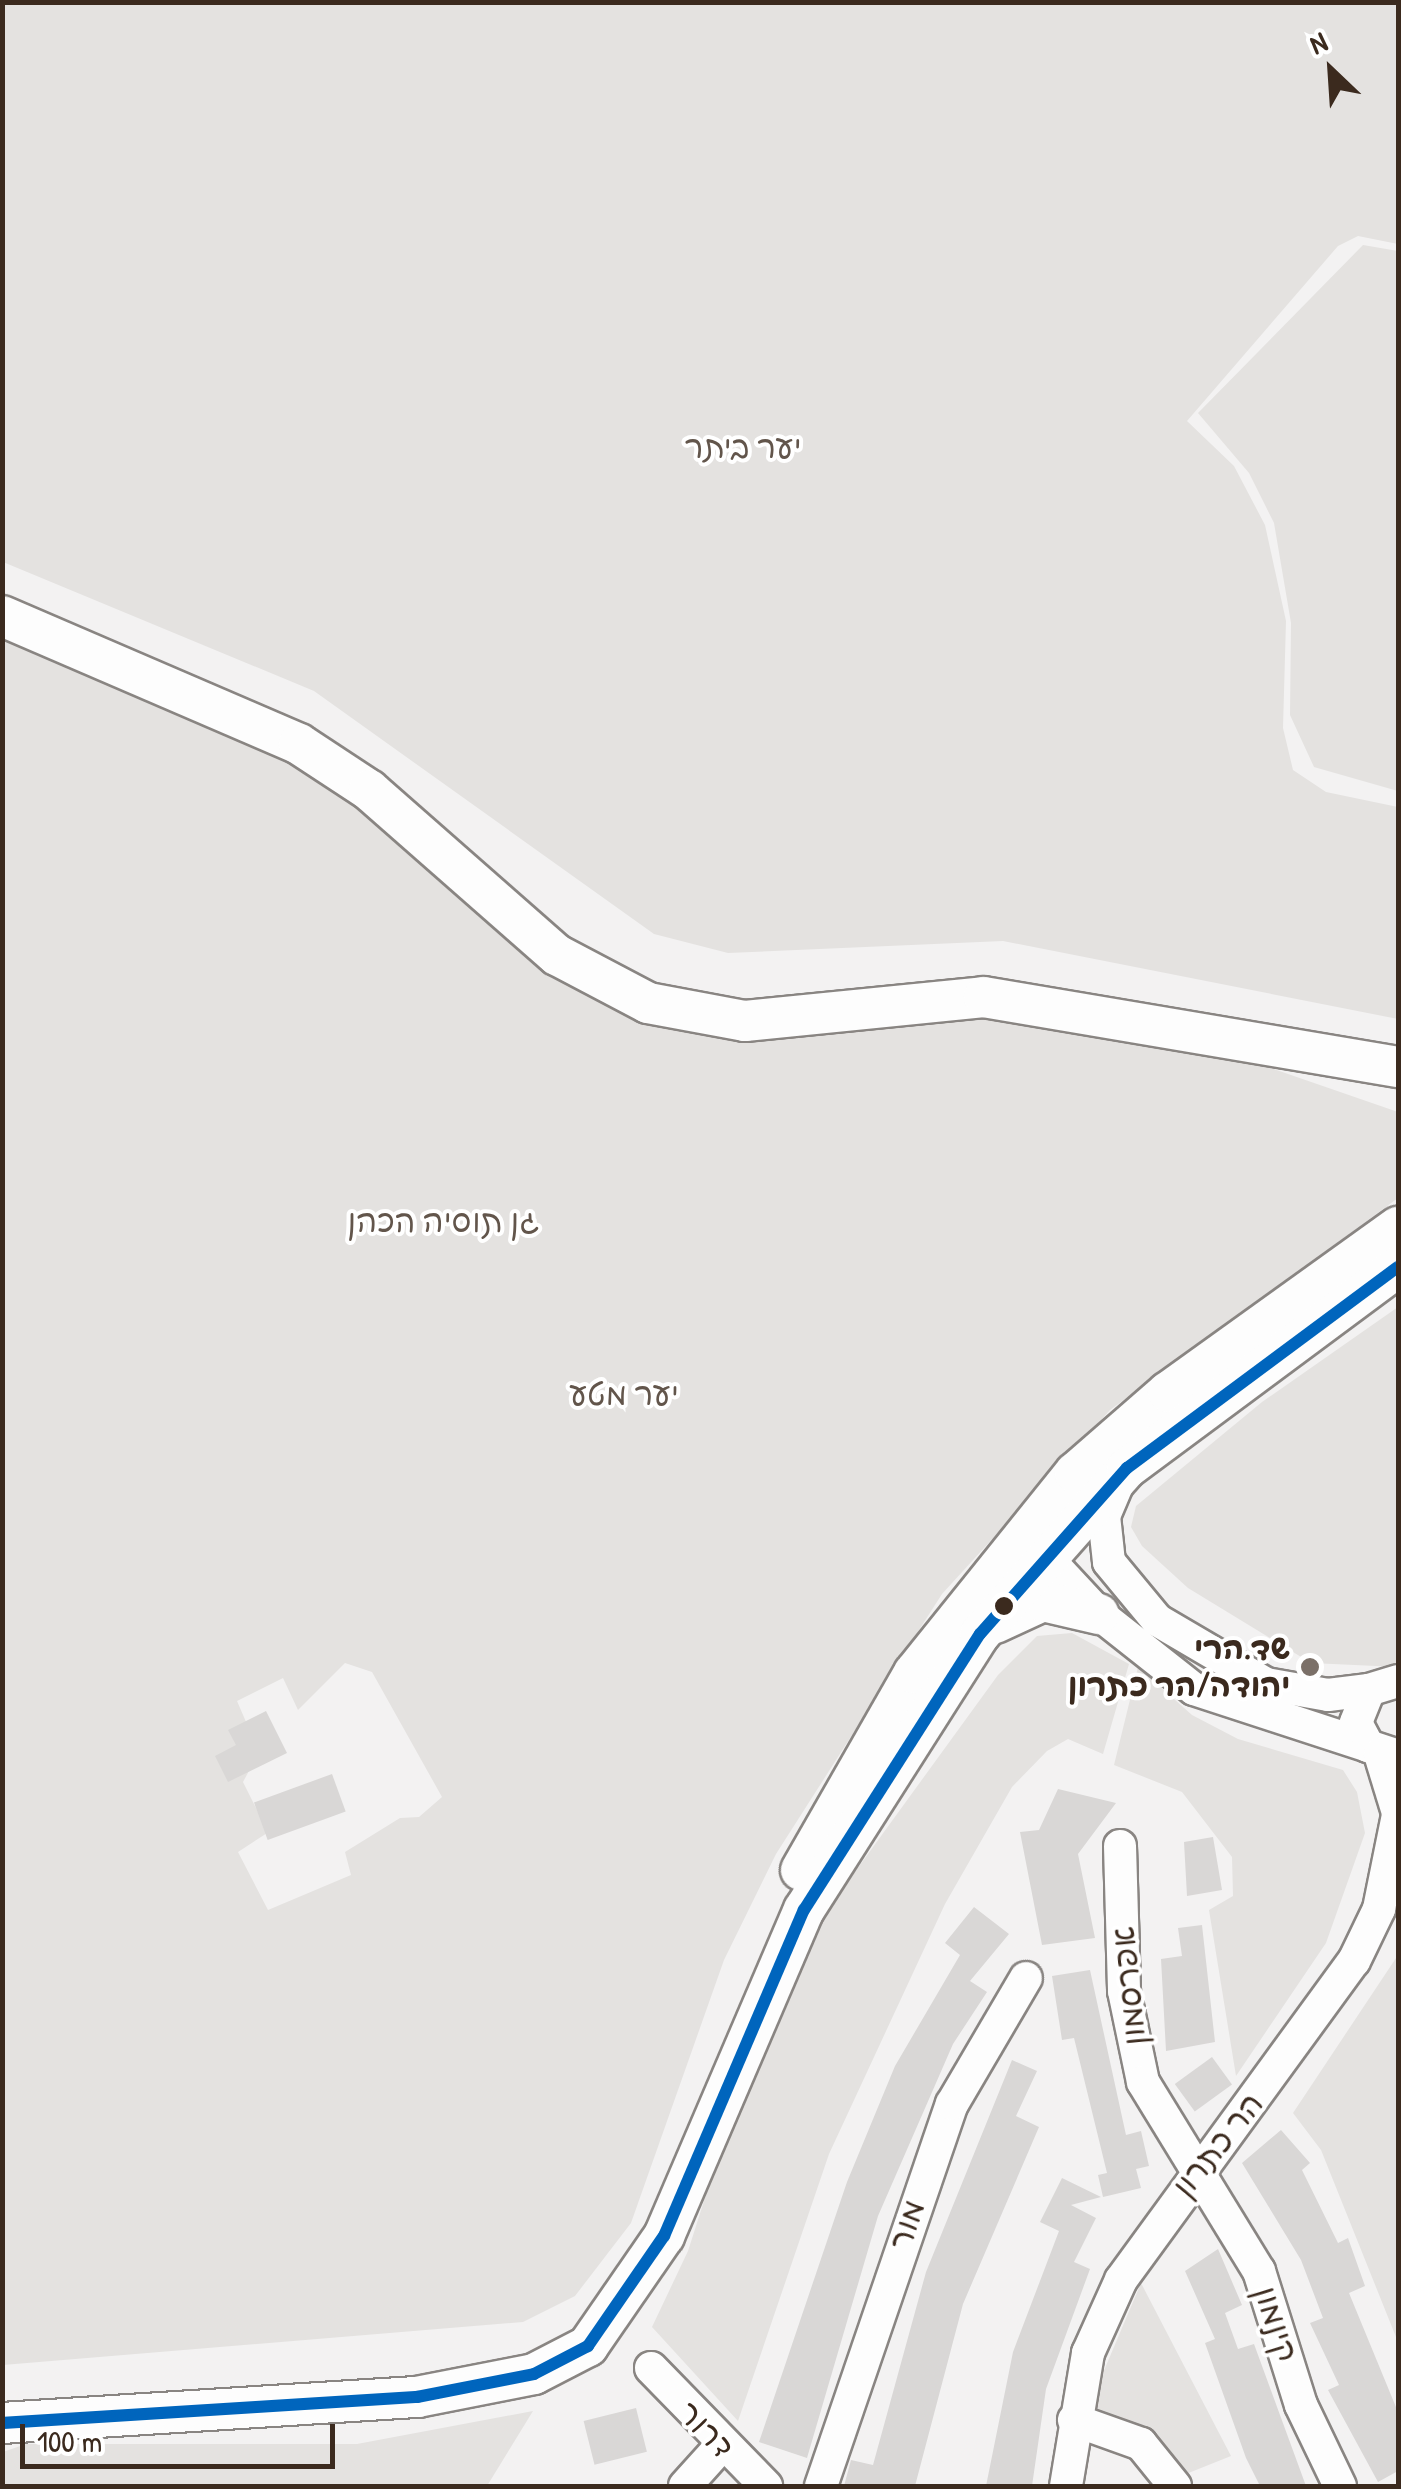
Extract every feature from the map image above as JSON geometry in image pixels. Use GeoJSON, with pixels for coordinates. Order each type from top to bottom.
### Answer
{"type":"FeatureCollection","features":[{"type":"Feature","properties":{"kind":"main road"},"geometry":{"type":"LineString","coordinates":[[2,616],[299,744],[369,790],[557,955],[648,1004],[745,1021],[984,997],[1238,1043],[1328,1049],[1398,1068]]}},
{"type":"Feature","properties":{"kind":"main road"},"geometry":{"type":"LineString","coordinates":[[1328,1049],[1398,1081]]}},
{"type":"Feature","properties":{"kind":"main road"},"geometry":{"type":"LineString","coordinates":[[496,2382],[582,2342],[628,2284],[834,1804],[930,1650],[1030,1522],[1168,1392],[1398,1227]]}},
{"type":"Feature","properties":{"kind":"main road"},"geometry":{"type":"LineString","coordinates":[[2,2423],[416,2397],[496,2382],[588,2346],[636,2288],[776,1962],[980,1634],[1040,1560],[1127,1468],[1398,1267]]}},
{"type":"Feature","properties":{"kind":"main road"},"geometry":{"type":"LineString","coordinates":[[980,1634],[1043,1601],[1099,1614]]}},
{"type":"Feature","properties":{"kind":"street"},"geometry":{"type":"LineString","coordinates":[[1127,1468],[1103,1532],[1117,1579],[1148,1612],[1212,1660],[1266,1684],[1328,1695],[1384,1686]]}},
{"type":"Feature","properties":{"kind":"street"},"geometry":{"type":"LineString","coordinates":[[1030,1522],[1040,1560],[1099,1614],[1220,1702],[1382,1752]]}},
{"type":"Feature","properties":{"kind":"street","name":"הר כתרון"},"geometry":{"type":"LineString","coordinates":[[1066,2486],[1088,2353],[1121,2280],[1194,2170],[1282,2068],[1354,1961],[1378,1910],[1398,1814],[1382,1752],[1356,1723],[1384,1686]]}},
{"type":"Feature","properties":{"kind":"street","name":"אפרסמון"},"geometry":{"type":"LineString","coordinates":[[1120,1846],[1130,2039],[1162,2124],[1194,2170]]}},
{"type":"Feature","properties":{"kind":"street","name":"מור"},"geometry":{"type":"LineString","coordinates":[[821,2486],[952,2104],[1026,1978]]}},
{"type":"Feature","properties":{"kind":"street","name":"קינמון"},"geometry":{"type":"LineString","coordinates":[[1194,2170],[1259,2270],[1301,2405],[1340,2486]]}},
{"type":"Feature","properties":{"kind":"street","name":"דרור"},"geometry":{"type":"LineString","coordinates":[[651,2368],[721,2446],[766,2486]]}},
{"type":"Feature","properties":{"kind":"street"},"geometry":{"type":"LineString","coordinates":[[1074,2420],[1142,2444],[1174,2486]]}},
{"type":"Feature","properties":{"kind":"street"},"geometry":{"type":"LineString","coordinates":[[685,2486],[721,2446]]}},
{"type":"Feature","properties":{"kind":"green space","name":"יער ביתר"},"geometry":{"type":"Polygon","coordinates":[[[2,3],[1398,3],[1398,244],[1358,236],[1338,246],[1187,421],[1234,466],[1265,525],[1286,621],[1283,728],[1293,770],[1326,792],[1398,807],[1398,1019],[1003,941],[728,953],[654,934],[314,691],[3,562],[2,3]]]}},
{"type":"Feature","properties":{"kind":"green space"},"geometry":{"type":"Polygon","coordinates":[[[1363,245],[1398,251],[1398,791],[1314,767],[1290,715],[1291,623],[1274,523],[1249,473],[1198,413],[1363,245]]]}},
{"type":"Feature","properties":{"kind":"green space","name":"יער מטע"},"geometry":{"type":"Polygon","coordinates":[[[2,629],[316,766],[488,916],[725,1034],[804,1037],[944,1013],[1003,1014],[1233,1055],[1398,1112],[1398,1198],[1110,1410],[942,1594],[776,1854],[724,1960],[631,2223],[575,2296],[523,2322],[3,2365],[2,629]],[[345,1663],[298,1710],[283,1678],[237,1701],[259,1752],[243,1782],[261,1818],[281,1824],[238,1852],[268,1910],[351,1875],[345,1852],[400,1818],[419,1817],[442,1797],[372,1672],[345,1663]]]}},
{"type":"Feature","properties":{"kind":"green space"},"geometry":{"type":"Polygon","coordinates":[[[1398,1307],[1398,1667],[1311,1663],[1188,1588],[1142,1546],[1131,1527],[1136,1506],[1262,1402],[1398,1307]]]}},
{"type":"Feature","properties":{"kind":"green space"},"geometry":{"type":"Polygon","coordinates":[[[1072,1633],[1129,1664],[1103,1754],[1068,1739],[1047,1751],[1012,1787],[945,1904],[829,2154],[738,2421],[652,2327],[688,2251],[742,2082],[785,1983],[844,1887],[998,1675],[1037,1636],[1072,1633]]]}},
{"type":"Feature","properties":{"kind":"green space"},"geometry":{"type":"Polygon","coordinates":[[[1138,1667],[1192,1715],[1238,1739],[1343,1770],[1357,1792],[1365,1833],[1326,1943],[1236,2076],[1209,1910],[1233,1896],[1232,1857],[1182,1792],[1114,1765],[1138,1667]]]}},
{"type":"Feature","properties":{"kind":"green space"},"geometry":{"type":"Polygon","coordinates":[[[1398,1955],[1398,2342],[1321,2150],[1293,2113],[1398,1955]]]}},
{"type":"Feature","properties":{"kind":"green space"},"geometry":{"type":"Polygon","coordinates":[[[1141,2283],[1231,2456],[1181,2476],[1155,2436],[1089,2406],[1141,2283]]]}},
{"type":"Feature","properties":{"kind":"green space"},"geometry":{"type":"Polygon","coordinates":[[[533,2411],[487,2486],[3,2486],[3,2452],[26,2444],[357,2444],[533,2411]]]}},
{"type":"Feature","properties":{"kind":"building"},"geometry":{"type":"Polygon","coordinates":[[[266,1711],[287,1753],[228,1782],[215,1756],[236,1745],[228,1730],[266,1711]]]}},
{"type":"Feature","properties":{"kind":"building"},"geometry":{"type":"Polygon","coordinates":[[[332,1774],[346,1812],[268,1840],[254,1802],[332,1774]]]}},
{"type":"Feature","properties":{"kind":"building"},"geometry":{"type":"Polygon","coordinates":[[[1058,1789],[1116,1803],[1078,1854],[1095,1938],[1042,1945],[1020,1832],[1039,1830],[1058,1789]]]}},
{"type":"Feature","properties":{"kind":"building"},"geometry":{"type":"Polygon","coordinates":[[[1213,1837],[1222,1890],[1187,1896],[1184,1842],[1213,1837]]]}},
{"type":"Feature","properties":{"kind":"building"},"geometry":{"type":"Polygon","coordinates":[[[974,1907],[1009,1934],[970,1981],[987,1992],[953,2044],[878,2216],[807,2458],[759,2442],[847,2182],[895,2066],[960,1955],[945,1943],[974,1907]]]}},
{"type":"Feature","properties":{"kind":"building"},"geometry":{"type":"Polygon","coordinates":[[[1202,1925],[1215,2042],[1166,2051],[1161,1959],[1182,1956],[1178,1928],[1202,1925]]]}},
{"type":"Feature","properties":{"kind":"building"},"geometry":{"type":"Polygon","coordinates":[[[1090,1970],[1126,2135],[1141,2131],[1149,2166],[1136,2169],[1141,2188],[1103,2197],[1098,2175],[1107,2173],[1074,2038],[1062,2040],[1052,1976],[1090,1970]]]}},
{"type":"Feature","properties":{"kind":"building"},"geometry":{"type":"Polygon","coordinates":[[[1212,2057],[1232,2085],[1195,2112],[1175,2084],[1212,2057]]]}},
{"type":"Feature","properties":{"kind":"building"},"geometry":{"type":"Polygon","coordinates":[[[1012,2060],[1037,2071],[1016,2116],[1039,2127],[963,2304],[915,2486],[844,2486],[851,2460],[873,2465],[926,2272],[1012,2060]]]}},
{"type":"Feature","properties":{"kind":"building"},"geometry":{"type":"Polygon","coordinates":[[[1281,2130],[1310,2163],[1302,2170],[1338,2243],[1348,2238],[1365,2286],[1349,2293],[1398,2412],[1398,2471],[1378,2482],[1328,2390],[1339,2385],[1310,2323],[1323,2318],[1301,2260],[1242,2163],[1281,2130]]]}},
{"type":"Feature","properties":{"kind":"building"},"geometry":{"type":"Polygon","coordinates":[[[1062,2178],[1101,2197],[1071,2205],[1096,2218],[1074,2262],[1090,2269],[1046,2389],[1032,2486],[986,2486],[1013,2352],[1059,2231],[1040,2222],[1062,2178]]]}},
{"type":"Feature","properties":{"kind":"building"},"geometry":{"type":"Polygon","coordinates":[[[1218,2249],[1242,2305],[1225,2313],[1238,2349],[1254,2344],[1306,2486],[1260,2486],[1246,2458],[1205,2343],[1215,2339],[1185,2271],[1218,2249]]]}},
{"type":"Feature","properties":{"kind":"building"},"geometry":{"type":"Polygon","coordinates":[[[636,2408],[647,2452],[594,2465],[584,2421],[636,2408]]]}},
{"type":"Feature","properties":{"kind":"transit line"},"geometry":{"type":"LineString","coordinates":[[2,2423],[417,2397],[534,2374],[588,2346],[664,2236],[804,1910],[980,1634],[1127,1468],[1398,1267]]}},
{"type":"Feature","properties":{"kind":"place","name":"שד.הרי יהודה/הר כתרון"},"geometry":{"type":"Point","coordinates":[1310,1667]}},
{"type":"Feature","properties":{"kind":"park label","name":"גן תוסיה הכהן"},"geometry":{"type":"Point","coordinates":[443,1221]}}]}
